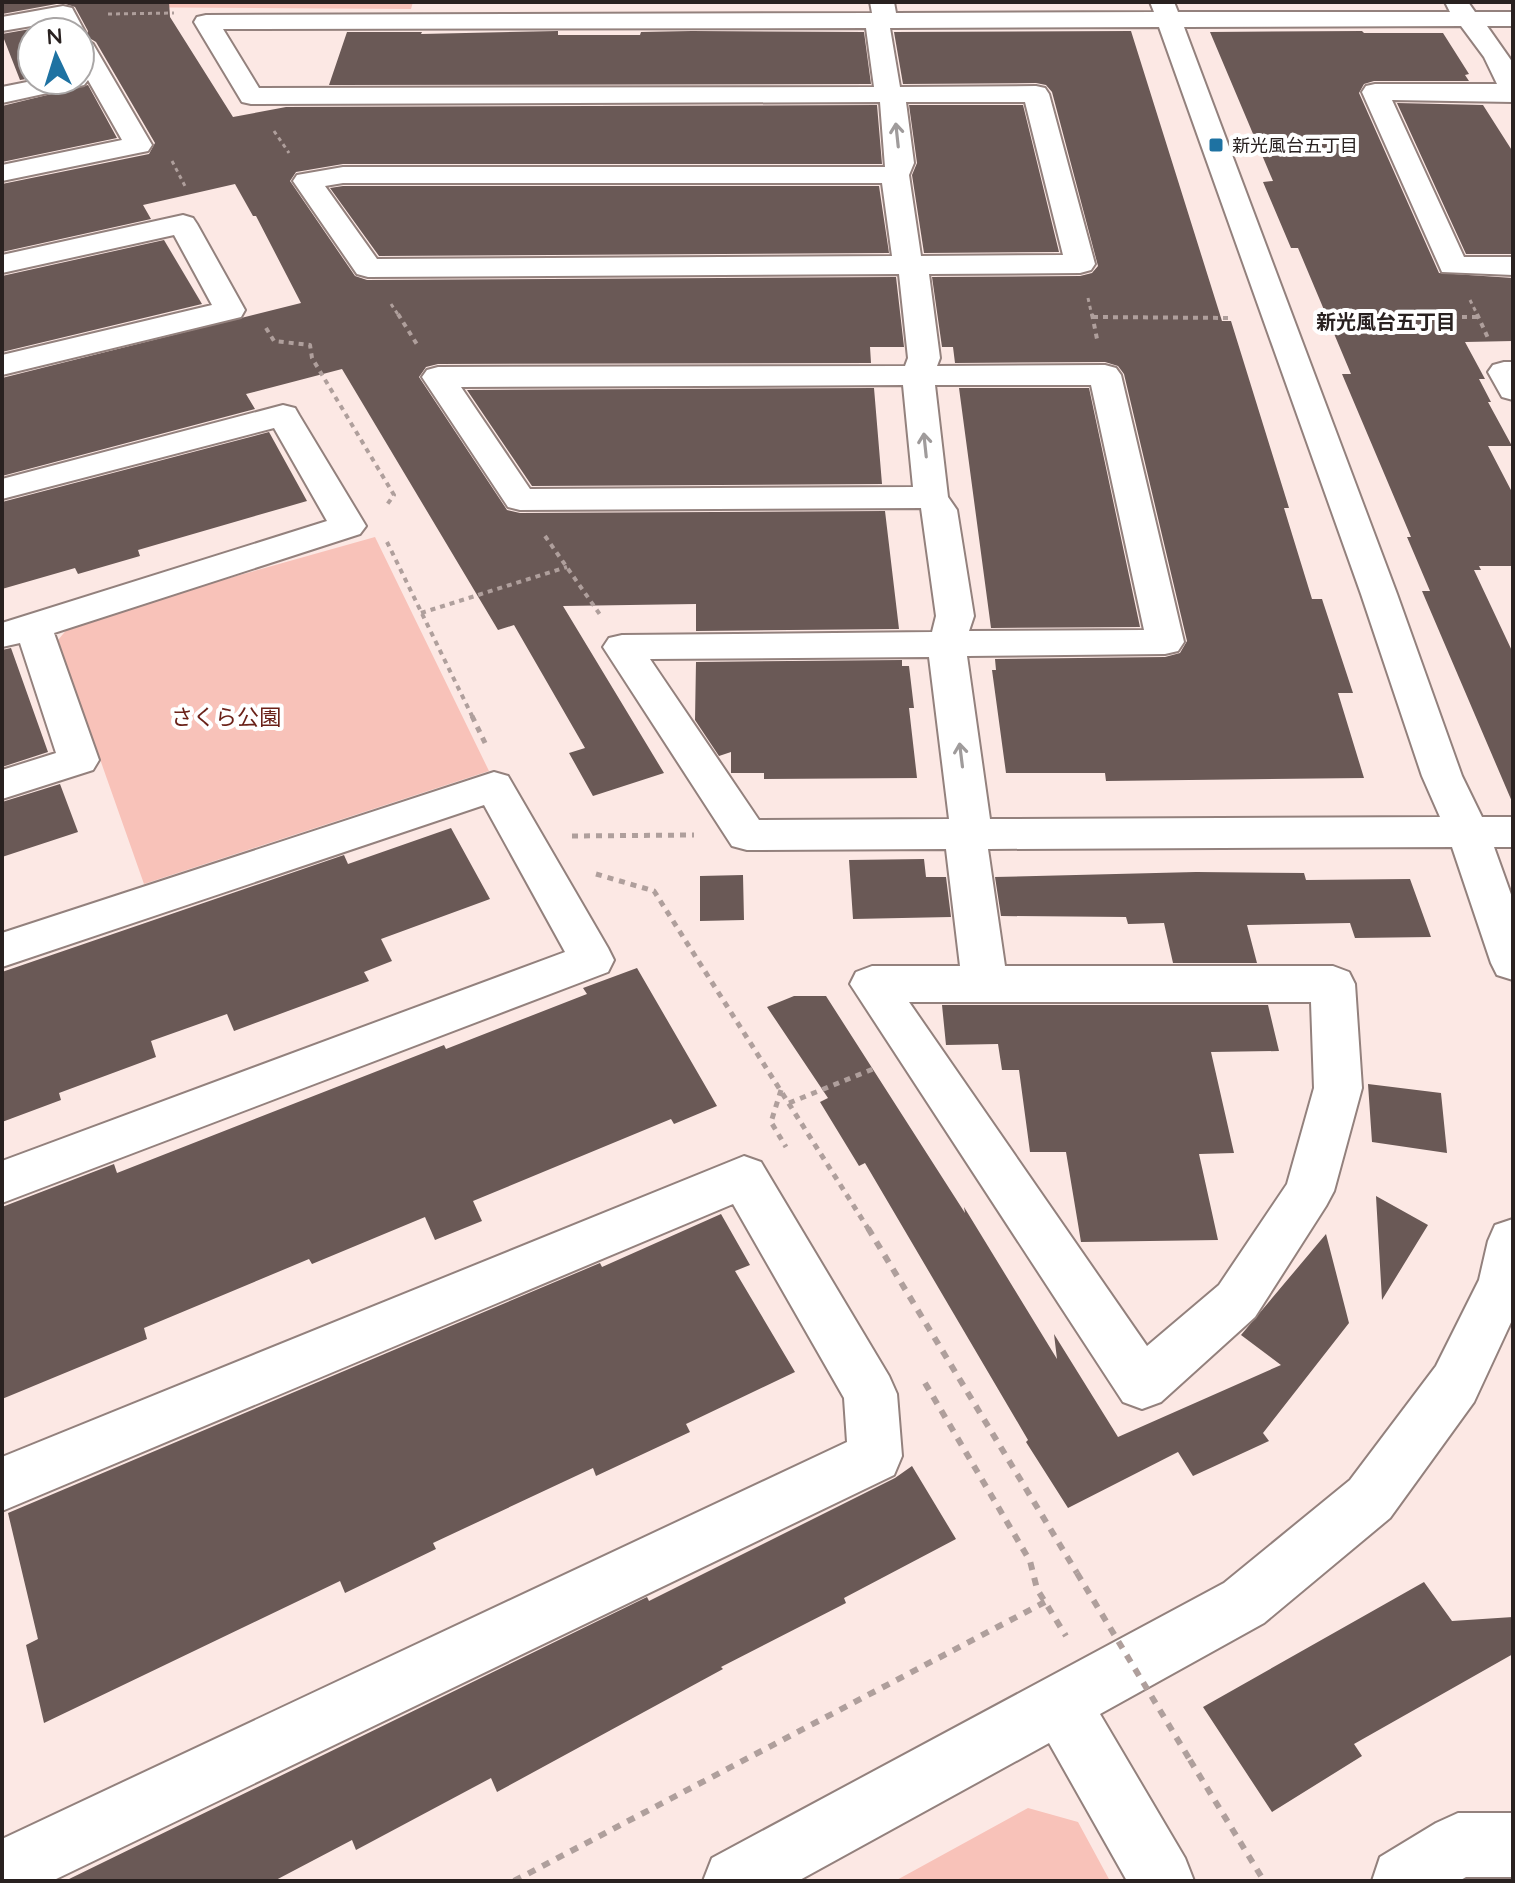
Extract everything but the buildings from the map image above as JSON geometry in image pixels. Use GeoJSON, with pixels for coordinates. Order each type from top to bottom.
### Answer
{"type":"FeatureCollection","features":[{"type":"Feature","properties":{"kind":"street"},"geometry":{"type":"LineString","coordinates":[[1165,10],[1352,519],[1442,776],[1468,832],[1513,963]]}},
{"type":"Feature","properties":{"kind":"street"},"geometry":{"type":"LineString","coordinates":[[895,175],[343,175],[307,181],[368,268],[1080,264],[1036,94],[251,96],[206,22],[881,11],[1165,10],[1462,10],[1513,19]]}},
{"type":"Feature","properties":{"kind":"street"},"geometry":{"type":"LineString","coordinates":[[1462,10],[1477,26],[1512,83],[1513,92],[1375,92],[1453,266],[1513,266]]}},
{"type":"Feature","properties":{"kind":"street"},"geometry":{"type":"LineString","coordinates":[[881,11],[878,28],[885,84],[892,94],[900,163],[895,175],[904,252],[913,267],[924,358],[918,374],[931,497],[940,510],[955,616],[947,645],[971,832],[966,855],[985,985]]}},
{"type":"Feature","properties":{"kind":"street"},"geometry":{"type":"LineString","coordinates":[[46,16],[63,13],[65,16]]}},
{"type":"Feature","properties":{"kind":"street"},"geometry":{"type":"LineString","coordinates":[[2,173],[138,145],[96,93]]}},
{"type":"Feature","properties":{"kind":"street"},"geometry":{"type":"LineString","coordinates":[[2,264],[183,224],[230,310],[2,365]]}},
{"type":"Feature","properties":{"kind":"street"},"geometry":{"type":"LineString","coordinates":[[438,377],[1105,375],[1165,642],[622,647]]}},
{"type":"Feature","properties":{"kind":"street"},"geometry":{"type":"LineString","coordinates":[[438,377],[520,500],[931,497]]}},
{"type":"Feature","properties":{"kind":"street"},"geometry":{"type":"LineString","coordinates":[[2,489],[283,415],[348,526],[18,631],[79,760],[2,785]]}},
{"type":"Feature","properties":{"kind":"street"},"geometry":{"type":"LineString","coordinates":[[622,647],[747,835],[1513,832]]}},
{"type":"Feature","properties":{"kind":"street"},"geometry":{"type":"LineString","coordinates":[[2,950],[494,786],[592,960],[2,1182]]}},
{"type":"Feature","properties":{"kind":"street"},"geometry":{"type":"LineString","coordinates":[[872,984],[985,985],[1333,984],[1338,1088],[1309,1191],[1237,1301],[1142,1384],[872,984]]}},
{"type":"Feature","properties":{"kind":"street"},"geometry":{"type":"LineString","coordinates":[[2,1484],[744,1177],[870,1394],[875,1456],[2,1872]]}},
{"type":"Feature","properties":{"kind":"street"},"geometry":{"type":"LineString","coordinates":[[735,1881],[1244,1603],[1370,1499],[1455,1384],[1504,1282],[1513,1241]]}},
{"type":"Feature","properties":{"kind":"street"},"geometry":{"type":"LineString","coordinates":[[1060,1703],[1162,1881]]}},
{"type":"Feature","properties":{"kind":"street"},"geometry":{"type":"LineString","coordinates":[[1403,1880],[1458,1845],[1513,1845]]}},
{"type":"Feature","properties":{"kind":"path"},"geometry":{"type":"LineString","coordinates":[[95,16],[180,13]]}},
{"type":"Feature","properties":{"kind":"path"},"geometry":{"type":"LineString","coordinates":[[251,96],[307,181]]}},
{"type":"Feature","properties":{"kind":"path"},"geometry":{"type":"LineString","coordinates":[[167,150],[188,190]]}},
{"type":"Feature","properties":{"kind":"path"},"geometry":{"type":"LineString","coordinates":[[1080,264],[1105,375]]}},
{"type":"Feature","properties":{"kind":"path"},"geometry":{"type":"LineString","coordinates":[[1453,266],[1510,378]]}},
{"type":"Feature","properties":{"kind":"path"},"geometry":{"type":"LineString","coordinates":[[368,268],[438,377]]}},
{"type":"Feature","properties":{"kind":"path"},"geometry":{"type":"LineString","coordinates":[[1093,317],[1240,318]]}},
{"type":"Feature","properties":{"kind":"path"},"geometry":{"type":"LineString","coordinates":[[1321,318],[1478,317]]}},
{"type":"Feature","properties":{"kind":"path"},"geometry":{"type":"LineString","coordinates":[[261,319],[274,341],[310,345],[312,358],[394,495],[385,508]]}},
{"type":"Feature","properties":{"kind":"path"},"geometry":{"type":"LineString","coordinates":[[520,500],[622,647]]}},
{"type":"Feature","properties":{"kind":"path"},"geometry":{"type":"LineString","coordinates":[[386,540],[492,757]]}},
{"type":"Feature","properties":{"kind":"path"},"geometry":{"type":"LineString","coordinates":[[421,613],[567,567]]}},
{"type":"Feature","properties":{"kind":"path"},"geometry":{"type":"LineString","coordinates":[[560,836],[747,835]]}},
{"type":"Feature","properties":{"kind":"path"},"geometry":{"type":"LineString","coordinates":[[596,874],[654,891],[789,1103],[1264,1881]]}},
{"type":"Feature","properties":{"kind":"path"},"geometry":{"type":"LineString","coordinates":[[789,1103],[916,1052]]}},
{"type":"Feature","properties":{"kind":"path"},"geometry":{"type":"LineString","coordinates":[[514,1881],[1045,1602]]}},
{"type":"Feature","properties":{"kind":"green space"},"geometry":{"type":"Polygon","coordinates":[[[79,2],[413,2],[411,9],[81,7],[79,2]]]}},
{"type":"Feature","properties":{"kind":"green space","name":"さくら公園"},"geometry":{"type":"Polygon","coordinates":[[[375,537],[489,771],[144,884],[58,640],[73,622],[375,537]]]}},
{"type":"Feature","properties":{"kind":"green space"},"geometry":{"type":"Polygon","coordinates":[[[1028,1808],[1078,1822],[1110,1881],[895,1881],[1028,1808]]]}},
{"type":"Feature","properties":{"kind":"place","name":"新光風台五丁目"},"geometry":{"type":"Point","coordinates":[1216,145]}},
{"type":"Feature","properties":{"kind":"district","name":"新光風台五丁目"},"geometry":{"type":"Point","coordinates":[1386,321]}}]}
